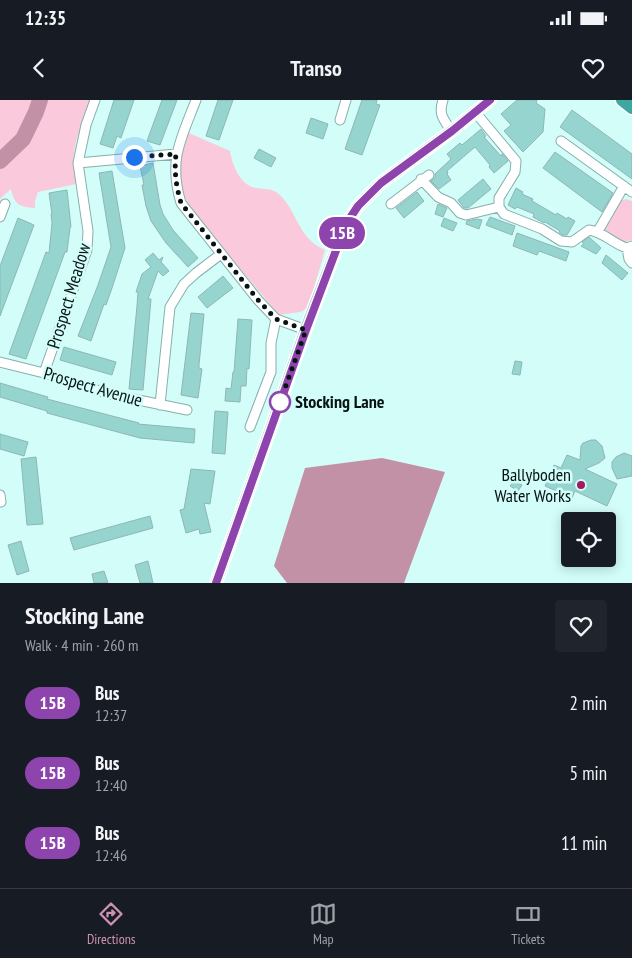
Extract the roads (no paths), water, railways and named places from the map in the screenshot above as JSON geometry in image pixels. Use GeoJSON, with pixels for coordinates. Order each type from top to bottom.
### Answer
{"type":"FeatureCollection","features":[{"type":"Feature","properties":{"kind":"highway"},"geometry":{"type":"LineString","coordinates":[[622,100],[632,108]]}},
{"type":"Feature","properties":{"kind":"main road"},"geometry":{"type":"LineString","coordinates":[[216,583],[306,330],[346,224],[358,206],[381,183],[452,131],[490,100]]}},
{"type":"Feature","properties":{"kind":"street","name":"Prospect Meadow"},"geometry":{"type":"LineString","coordinates":[[44,373],[87,250],[88,231],[78,163],[86,125],[94,100]]}},
{"type":"Feature","properties":{"kind":"street"},"geometry":{"type":"LineString","coordinates":[[196,100],[176,154],[176,188],[181,203],[258,300],[276,319],[306,330]]}},
{"type":"Feature","properties":{"kind":"street"},"geometry":{"type":"LineString","coordinates":[[340,120],[346,100]]}},
{"type":"Feature","properties":{"kind":"street"},"geometry":{"type":"LineString","coordinates":[[444,100],[441,114],[452,131]]}},
{"type":"Feature","properties":{"kind":"street"},"geometry":{"type":"LineString","coordinates":[[475,112],[516,161],[515,172],[499,198],[499,207],[504,214],[542,229],[561,241],[572,242],[589,230],[598,231],[616,244],[630,247],[629,259],[632,263]]}},
{"type":"Feature","properties":{"kind":"street"},"geometry":{"type":"LineString","coordinates":[[561,141],[632,192]]}},
{"type":"Feature","properties":{"kind":"street"},"geometry":{"type":"LineString","coordinates":[[78,163],[176,154]]}},
{"type":"Feature","properties":{"kind":"street"},"geometry":{"type":"LineString","coordinates":[[392,204],[425,177],[438,197],[451,203],[460,213],[466,215],[481,213],[499,207]]}},
{"type":"Feature","properties":{"kind":"street"},"geometry":{"type":"LineString","coordinates":[[598,231],[624,186]]}},
{"type":"Feature","properties":{"kind":"street"},"geometry":{"type":"LineString","coordinates":[[0,217],[5,204]]}},
{"type":"Feature","properties":{"kind":"street"},"geometry":{"type":"LineString","coordinates":[[160,405],[170,306],[184,284],[221,254]]}},
{"type":"Feature","properties":{"kind":"street"},"geometry":{"type":"LineString","coordinates":[[250,427],[271,372],[270,343],[276,319]]}},
{"type":"Feature","properties":{"kind":"street","name":"Prospect Avenue"},"geometry":{"type":"LineString","coordinates":[[0,362],[44,373],[109,394],[187,410]]}},
{"type":"Feature","properties":{"kind":"waterway"},"geometry":{"type":"LineString","coordinates":[[0,161],[23,139],[40,100]]}},
{"type":"Feature","properties":{"kind":"place","name":"Stocking Lane"},"geometry":{"type":"Point","coordinates":[280,402]}},
{"type":"Feature","properties":{"kind":"place","name":"Ballyboden Water Works"},"geometry":{"type":"Point","coordinates":[581,485]}}]}
